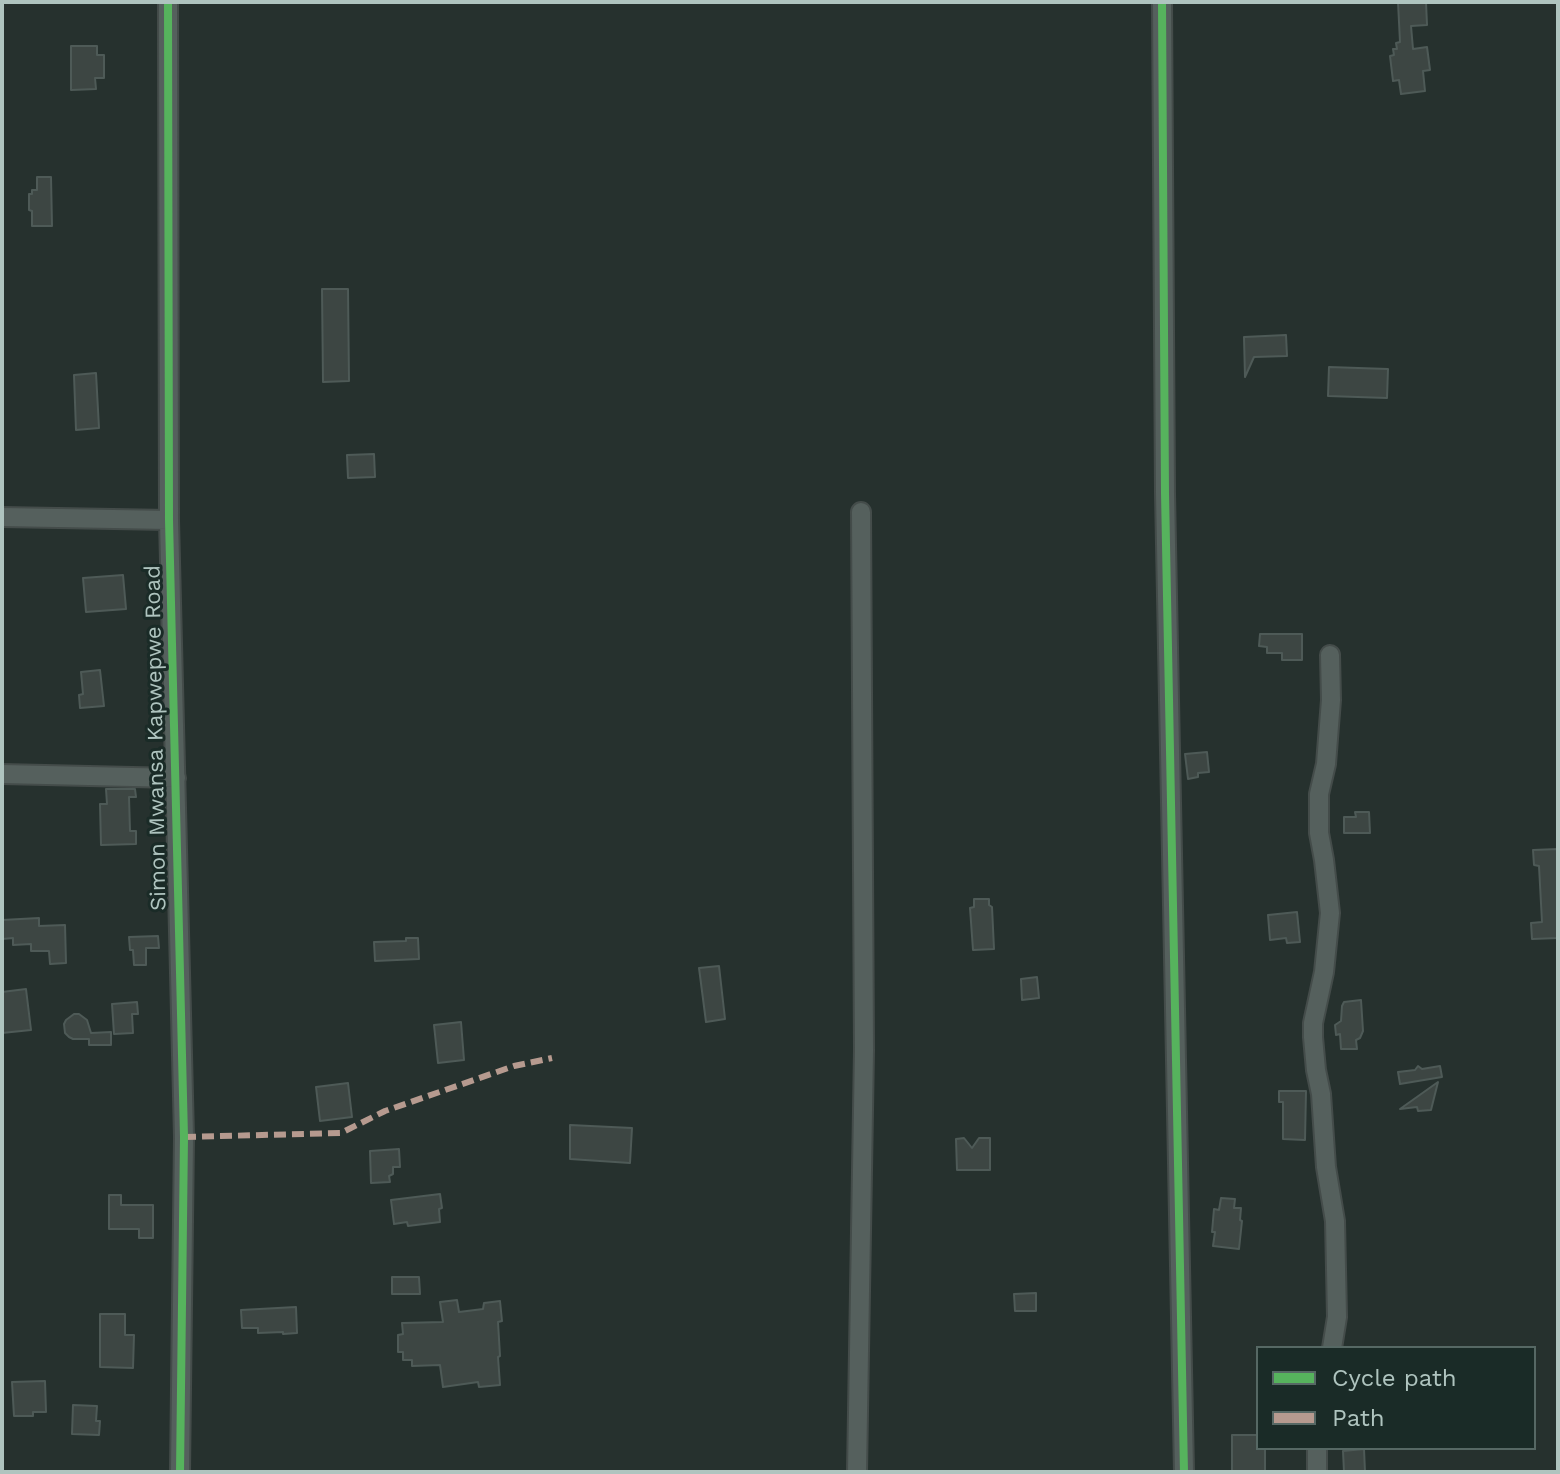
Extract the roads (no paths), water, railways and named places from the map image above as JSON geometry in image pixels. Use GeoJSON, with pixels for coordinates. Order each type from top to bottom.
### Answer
{"type":"FeatureCollection","features":[{"type":"Feature","properties":{"kind":"street","name":"Simon Mwansa Kapwepwe Road"},"geometry":{"type":"LineString","coordinates":[[168,2],[169,520],[184,1137],[180,1472]]}},
{"type":"Feature","properties":{"kind":"street"},"geometry":{"type":"LineString","coordinates":[[1162,2],[1165,493],[1184,1472]]}},
{"type":"Feature","properties":{"kind":"street"},"geometry":{"type":"LineString","coordinates":[[857,1472],[864,1050],[861,512]]}},
{"type":"Feature","properties":{"kind":"street"},"geometry":{"type":"LineString","coordinates":[[2,517],[169,520]]}},
{"type":"Feature","properties":{"kind":"street"},"geometry":{"type":"LineString","coordinates":[[1330,655],[1331,700],[1326,764],[1319,794],[1319,833],[1330,913],[1313,1037],[1326,1167],[1335,1221],[1337,1317],[1332,1346]]}},
{"type":"Feature","properties":{"kind":"street"},"geometry":{"type":"LineString","coordinates":[[2,774],[176,778]]}},
{"type":"Feature","properties":{"kind":"street"},"geometry":{"type":"LineString","coordinates":[[1317,1450],[1317,1472]]}}]}
